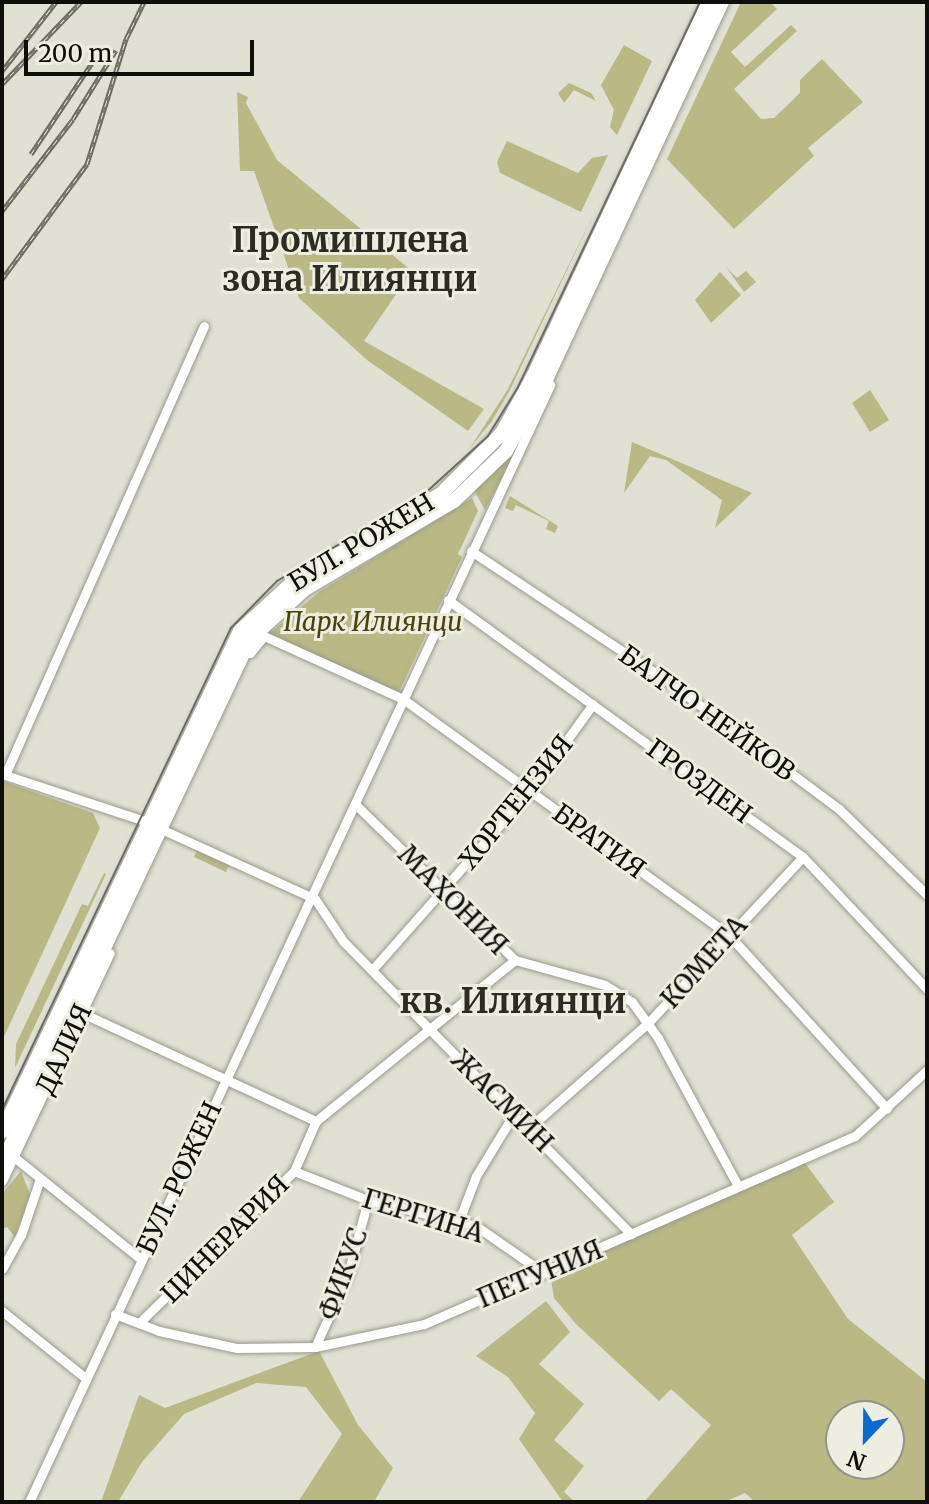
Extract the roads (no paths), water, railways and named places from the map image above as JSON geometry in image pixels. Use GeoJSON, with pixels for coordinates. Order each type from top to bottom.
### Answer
{"type":"FeatureCollection","features":[{"type":"Feature","properties":{"kind":"main road","name":"БУЛ. РОЖЕН"},"geometry":{"type":"LineString","coordinates":[[8,1161],[122,915],[154,825],[226,655],[254,613],[296,579],[441,494],[502,433],[534,375],[709,2]]}},
{"type":"Feature","properties":{"kind":"main road","name":"БУЛ. РОЖЕН"},"geometry":{"type":"LineString","coordinates":[[2,1132],[154,825],[201,747],[256,631],[305,589],[436,514],[479,480],[516,436],[569,331],[722,2]]}},
{"type":"Feature","properties":{"kind":"street"},"geometry":{"type":"LineString","coordinates":[[204,326],[3,775],[154,825],[310,897]]}},
{"type":"Feature","properties":{"kind":"street","name":"БУЛ. РОЖЕН"},"geometry":{"type":"LineString","coordinates":[[29,1502],[84,1377],[549,390],[569,331]]}},
{"type":"Feature","properties":{"kind":"street","name":"БАЛЧО НЕЙКОВ"},"geometry":{"type":"LineString","coordinates":[[471,551],[666,680],[839,809],[927,895]]}},
{"type":"Feature","properties":{"kind":"street","name":"ГРОЗДЕН"},"geometry":{"type":"LineString","coordinates":[[448,600],[803,857],[927,989]]}},
{"type":"Feature","properties":{"kind":"street","name":"БРАТИЯ"},"geometry":{"type":"LineString","coordinates":[[201,747],[240,670],[264,636],[403,699],[728,934],[887,1109]]}},
{"type":"Feature","properties":{"kind":"street","name":"ХОРТЕНЗИЯ"},"geometry":{"type":"LineString","coordinates":[[372,970],[530,791],[593,704]]}},
{"type":"Feature","properties":{"kind":"street"},"geometry":{"type":"LineString","coordinates":[[192,774],[201,747]]}},
{"type":"Feature","properties":{"kind":"street","name":"МАХОНИЯ"},"geometry":{"type":"LineString","coordinates":[[355,804],[515,960],[615,990],[648,1023],[738,1186]]}},
{"type":"Feature","properties":{"kind":"street","name":"КОМЕТА"},"geometry":{"type":"LineString","coordinates":[[530,1127],[648,1023],[803,857]]}},
{"type":"Feature","properties":{"kind":"street","name":"ДАЛИЯ"},"geometry":{"type":"LineString","coordinates":[[2,1181],[8,1161],[82,1013],[122,915],[139,888]]}},
{"type":"Feature","properties":{"kind":"street","name":"ЖАСМИН"},"geometry":{"type":"LineString","coordinates":[[310,897],[372,970],[530,1127],[631,1234]]}},
{"type":"Feature","properties":{"kind":"street","name":"ЦИНЕРАРИЯ"},"geometry":{"type":"LineString","coordinates":[[139,1323],[294,1171],[316,1121],[515,960]]}},
{"type":"Feature","properties":{"kind":"street"},"geometry":{"type":"LineString","coordinates":[[82,1013],[227,1077],[316,1121]]}},
{"type":"Feature","properties":{"kind":"street","name":"ПЕТУНИЯ"},"geometry":{"type":"LineString","coordinates":[[115,1314],[222,1346],[315,1347],[424,1324],[855,1136],[927,1070]]}},
{"type":"Feature","properties":{"kind":"street"},"geometry":{"type":"LineString","coordinates":[[458,1223],[476,1176],[515,1112]]}},
{"type":"Feature","properties":{"kind":"street"},"geometry":{"type":"LineString","coordinates":[[8,1161],[40,1179],[141,1259]]}},
{"type":"Feature","properties":{"kind":"street","name":"ГЕРГИНА"},"geometry":{"type":"LineString","coordinates":[[294,1171],[368,1200],[484,1230],[544,1273]]}},
{"type":"Feature","properties":{"kind":"street"},"geometry":{"type":"LineString","coordinates":[[2,1269],[21,1235],[40,1179]]}},
{"type":"Feature","properties":{"kind":"street","name":"ФИКУС"},"geometry":{"type":"LineString","coordinates":[[315,1347],[348,1274],[368,1200]]}},
{"type":"Feature","properties":{"kind":"street"},"geometry":{"type":"LineString","coordinates":[[2,1311],[84,1377]]}},
{"type":"Feature","properties":{"kind":"tram line"},"geometry":{"type":"LineString","coordinates":[[2,1110],[231,628],[277,581],[423,495],[488,436],[518,387],[700,2]]}},
{"type":"Feature","properties":{"kind":"railway"},"geometry":{"type":"LineString","coordinates":[[2,71],[56,2]]}},
{"type":"Feature","properties":{"kind":"railway"},"geometry":{"type":"LineString","coordinates":[[2,84],[81,2]]}},
{"type":"Feature","properties":{"kind":"railway"},"geometry":{"type":"LineString","coordinates":[[2,279],[87,164],[126,39],[144,2]]}},
{"type":"Feature","properties":{"kind":"railway"},"geometry":{"type":"LineString","coordinates":[[2,211],[73,119],[116,50]]}},
{"type":"Feature","properties":{"kind":"railway"},"geometry":{"type":"LineString","coordinates":[[31,154],[100,51]]}},
{"type":"Feature","properties":{"kind":"district","name":"Промишлена зона Илиянци"},"geometry":{"type":"Point","coordinates":[350,260]}},
{"type":"Feature","properties":{"kind":"district","name":"кв. Илиянци"},"geometry":{"type":"Point","coordinates":[513,1002]}},
{"type":"Feature","properties":{"kind":"park label","name":"Парк Илиянци"},"geometry":{"type":"Point","coordinates":[373,622]}}]}
